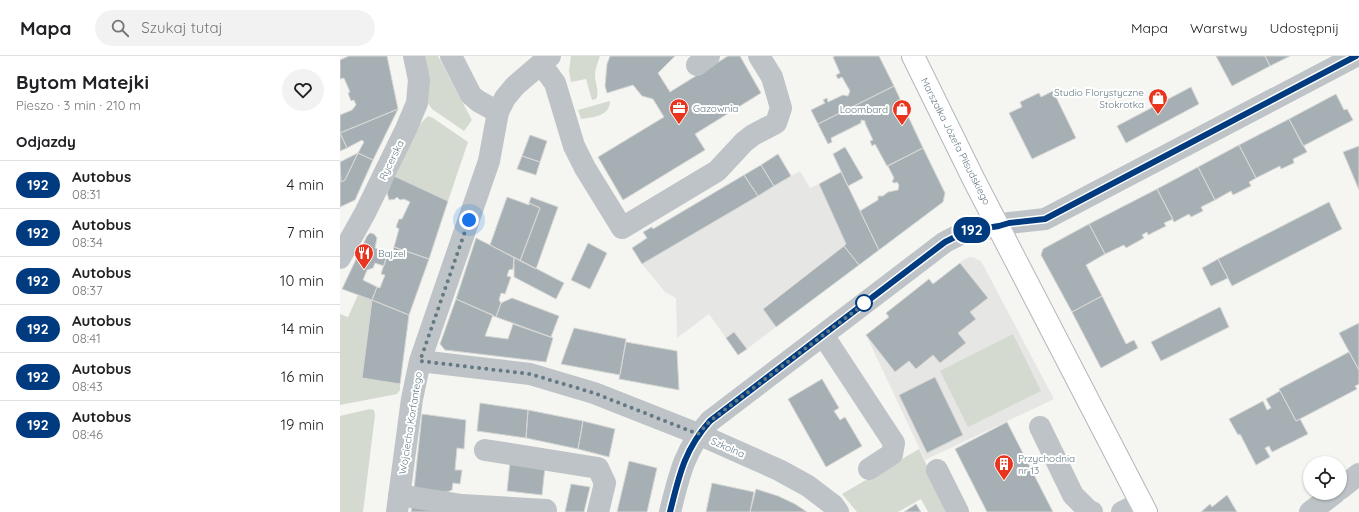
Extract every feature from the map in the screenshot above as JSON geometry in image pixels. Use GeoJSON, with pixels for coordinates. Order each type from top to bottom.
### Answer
{"type":"FeatureCollection","features":[{"type":"Feature","properties":{"kind":"main road","name":"Marszałka Józefa Piłsudskiego"},"geometry":{"type":"LineString","coordinates":[[913,56],[1144,507]]}},
{"type":"Feature","properties":{"kind":"street","name":"Rycerska"},"geometry":{"type":"LineString","coordinates":[[340,258],[365,213],[417,103],[419,80],[414,56]]}},
{"type":"Feature","properties":{"kind":"street"},"geometry":{"type":"LineString","coordinates":[[451,56],[471,95],[478,101],[498,112]]}},
{"type":"Feature","properties":{"kind":"street"},"geometry":{"type":"LineString","coordinates":[[546,60],[555,83],[574,146],[585,168],[622,228],[717,171],[744,142],[753,135],[776,123],[780,108],[772,76],[759,56]]}},
{"type":"Feature","properties":{"kind":"street"},"geometry":{"type":"LineString","coordinates":[[670,512],[680,470],[698,434],[710,421],[945,242],[967,231],[1050,217],[1356,56]]}},
{"type":"Feature","properties":{"kind":"street","name":"Wojciecha Korfantego"},"geometry":{"type":"LineString","coordinates":[[398,503],[412,399],[420,361],[490,161],[498,112],[505,98],[515,86],[546,60]]}},
{"type":"Feature","properties":{"kind":"street"},"geometry":{"type":"LineString","coordinates":[[823,334],[894,443],[892,454],[869,469]]}},
{"type":"Feature","properties":{"kind":"street","name":"Szkolna"},"geometry":{"type":"LineString","coordinates":[[420,361],[530,374],[594,393],[698,434],[779,470],[808,486],[833,505],[838,512]]}},
{"type":"Feature","properties":{"kind":"street"},"geometry":{"type":"LineString","coordinates":[[1040,427],[1073,495],[1089,511],[1092,512]]}},
{"type":"Feature","properties":{"kind":"street"},"geometry":{"type":"LineString","coordinates":[[485,450],[598,468],[605,483],[598,512]]}},
{"type":"Feature","properties":{"kind":"street"},"geometry":{"type":"LineString","coordinates":[[937,470],[958,512]]}},
{"type":"Feature","properties":{"kind":"street"},"geometry":{"type":"LineString","coordinates":[[1347,483],[1359,474]]}},
{"type":"Feature","properties":{"kind":"street"},"geometry":{"type":"LineString","coordinates":[[1310,512],[1326,500]]}},
{"type":"Feature","properties":{"kind":"street"},"geometry":{"type":"LineString","coordinates":[[398,503],[546,510]]}},
{"type":"Feature","properties":{"kind":"street"},"geometry":{"type":"LineString","coordinates":[[1122,512],[1144,507]]}},
{"type":"Feature","properties":{"kind":"shaded area"},"geometry":{"type":"Polygon","coordinates":[[[425,56],[438,56],[472,120],[464,131],[432,109],[425,99],[425,56]]]}},
{"type":"Feature","properties":{"kind":"shaded area"},"geometry":{"type":"Polygon","coordinates":[[[571,56],[600,56],[595,73],[597,91],[596,99],[592,100],[586,79],[571,82],[569,71],[571,56]]]}},
{"type":"Feature","properties":{"kind":"shaded area"},"geometry":{"type":"Polygon","coordinates":[[[610,101],[607,110],[604,113],[595,117],[581,119],[578,110],[610,101]]]}},
{"type":"Feature","properties":{"kind":"shaded area"},"geometry":{"type":"Polygon","coordinates":[[[428,116],[468,142],[448,201],[394,176],[418,126],[428,116]]]}},
{"type":"Feature","properties":{"kind":"shaded area"},"geometry":{"type":"Polygon","coordinates":[[[800,171],[810,188],[819,184],[846,244],[763,308],[776,327],[747,349],[734,332],[726,338],[709,314],[677,338],[676,298],[665,292],[642,264],[800,171]]]}},
{"type":"Feature","properties":{"kind":"shaded area"},"geometry":{"type":"Polygon","coordinates":[[[970,257],[981,261],[1054,399],[925,460],[866,335],[889,318],[886,313],[929,279],[933,284],[965,259],[970,257]]]}},
{"type":"Feature","properties":{"kind":"shaded area"},"geometry":{"type":"Polygon","coordinates":[[[358,295],[372,300],[362,378],[400,384],[400,390],[397,394],[340,405],[340,314],[348,317],[358,295]]]}},
{"type":"Feature","properties":{"kind":"shaded area"},"geometry":{"type":"Polygon","coordinates":[[[1013,334],[1041,391],[968,427],[940,371],[1013,334]]]}},
{"type":"Feature","properties":{"kind":"shaded area"},"geometry":{"type":"Polygon","coordinates":[[[370,409],[374,410],[375,415],[363,512],[340,512],[340,416],[370,409]]]}},
{"type":"Feature","properties":{"kind":"shaded area"},"geometry":{"type":"Polygon","coordinates":[[[919,449],[949,512],[928,512],[921,499],[898,512],[857,512],[842,494],[919,449]]]}},
{"type":"Feature","properties":{"kind":"building"},"geometry":{"type":"Polygon","coordinates":[[[349,56],[387,56],[398,109],[340,133],[340,115],[352,110],[356,105],[354,100],[351,101],[348,93],[350,92],[344,78],[340,79],[340,60],[349,56]]]}},
{"type":"Feature","properties":{"kind":"building","name":"Gazownia"},"geometry":{"type":"Polygon","coordinates":[[[610,56],[675,56],[658,73],[670,92],[728,56],[740,56],[761,93],[695,134],[705,150],[623,200],[598,157],[664,117],[653,99],[642,96],[633,85],[607,93],[605,86],[607,64],[610,56]]]}},
{"type":"Feature","properties":{"kind":"building"},"geometry":{"type":"Polygon","coordinates":[[[879,56],[894,86],[818,124],[811,110],[825,103],[823,100],[827,98],[828,102],[843,95],[848,96],[850,91],[842,77],[838,79],[836,75],[840,73],[833,57],[879,56]]]}},
{"type":"Feature","properties":{"kind":"building"},"geometry":{"type":"Polygon","coordinates":[[[1216,56],[1265,56],[1270,66],[1232,86],[1216,56]]]}},
{"type":"Feature","properties":{"kind":"building"},"geometry":{"type":"Polygon","coordinates":[[[1265,56],[1290,56],[1270,66],[1265,56]]]}},
{"type":"Feature","properties":{"kind":"building"},"geometry":{"type":"Polygon","coordinates":[[[894,86],[923,148],[887,166],[875,144],[872,146],[870,141],[873,140],[865,121],[861,120],[861,123],[831,138],[832,142],[828,144],[818,124],[894,86]]]}},
{"type":"Feature","properties":{"kind":"building","name":"Studio Florystyczne Stokrotka"},"geometry":{"type":"Polygon","coordinates":[[[1191,87],[1199,104],[1126,143],[1117,126],[1191,87]]]}},
{"type":"Feature","properties":{"kind":"building"},"geometry":{"type":"Polygon","coordinates":[[[1053,91],[1076,138],[1032,159],[1009,113],[1022,107],[1020,102],[1039,93],[1041,97],[1053,91]]]}},
{"type":"Feature","properties":{"kind":"building"},"geometry":{"type":"Polygon","coordinates":[[[1336,94],[1344,110],[1347,109],[1353,120],[1303,146],[1289,119],[1336,94]]]}},
{"type":"Feature","properties":{"kind":"building"},"geometry":{"type":"Polygon","coordinates":[[[398,109],[373,160],[358,153],[364,142],[362,140],[347,148],[340,133],[398,109]]]}},
{"type":"Feature","properties":{"kind":"building"},"geometry":{"type":"Polygon","coordinates":[[[1289,119],[1307,152],[1293,159],[1294,163],[1281,169],[1280,166],[1256,178],[1239,145],[1289,119]]]}},
{"type":"Feature","properties":{"kind":"building"},"geometry":{"type":"Polygon","coordinates":[[[340,133],[347,148],[340,151],[340,133]]]}},
{"type":"Feature","properties":{"kind":"building"},"geometry":{"type":"Polygon","coordinates":[[[530,135],[547,141],[540,162],[522,156],[530,135]]]}},
{"type":"Feature","properties":{"kind":"building"},"geometry":{"type":"Polygon","coordinates":[[[1239,145],[1256,178],[1249,182],[1251,186],[1233,195],[1231,191],[1215,200],[1198,167],[1239,145]]]}},
{"type":"Feature","properties":{"kind":"building"},"geometry":{"type":"Polygon","coordinates":[[[1359,146],[1359,190],[1343,152],[1359,146]]]}},
{"type":"Feature","properties":{"kind":"building"},"geometry":{"type":"Polygon","coordinates":[[[845,147],[863,178],[848,186],[833,154],[845,147]]]}},
{"type":"Feature","properties":{"kind":"building"},"geometry":{"type":"Polygon","coordinates":[[[923,148],[945,193],[943,202],[879,250],[860,211],[878,200],[878,196],[883,196],[888,192],[898,190],[899,185],[897,182],[892,182],[894,178],[888,166],[923,148]]]}},
{"type":"Feature","properties":{"kind":"building"},"geometry":{"type":"Polygon","coordinates":[[[358,153],[373,160],[355,200],[340,207],[340,180],[341,182],[345,180],[358,153]]]}},
{"type":"Feature","properties":{"kind":"building"},"geometry":{"type":"Polygon","coordinates":[[[358,153],[345,180],[341,182],[340,162],[358,153]]]}},
{"type":"Feature","properties":{"kind":"building"},"geometry":{"type":"Polygon","coordinates":[[[778,154],[791,176],[774,186],[761,165],[778,154]]]}},
{"type":"Feature","properties":{"kind":"building"},"geometry":{"type":"Polygon","coordinates":[[[522,156],[540,162],[536,175],[517,169],[522,156]]]}},
{"type":"Feature","properties":{"kind":"building"},"geometry":{"type":"Polygon","coordinates":[[[761,165],[774,186],[758,196],[744,175],[761,165]]]}},
{"type":"Feature","properties":{"kind":"building"},"geometry":{"type":"Polygon","coordinates":[[[1198,167],[1215,200],[1201,207],[1203,211],[1191,217],[1189,214],[1174,222],[1157,189],[1198,167]]]}},
{"type":"Feature","properties":{"kind":"building"},"geometry":{"type":"Polygon","coordinates":[[[841,172],[879,250],[859,265],[844,246],[846,244],[819,184],[841,172]]]}},
{"type":"Feature","properties":{"kind":"building"},"geometry":{"type":"Polygon","coordinates":[[[744,175],[758,196],[642,264],[632,248],[647,238],[643,232],[652,227],[653,229],[744,175]]]}},
{"type":"Feature","properties":{"kind":"building"},"geometry":{"type":"Polygon","coordinates":[[[394,176],[448,201],[429,259],[394,247],[399,229],[396,227],[399,219],[402,219],[410,202],[404,199],[400,200],[397,197],[389,200],[387,193],[394,176]]]}},
{"type":"Feature","properties":{"kind":"building"},"geometry":{"type":"Polygon","coordinates":[[[1157,189],[1173,219],[1164,223],[1166,226],[1148,235],[1147,232],[1142,235],[1144,238],[1126,248],[1124,245],[1105,254],[1089,224],[1157,189]]]}},
{"type":"Feature","properties":{"kind":"building"},"geometry":{"type":"Polygon","coordinates":[[[507,197],[529,205],[529,203],[540,208],[520,261],[490,245],[507,197]]]}},
{"type":"Feature","properties":{"kind":"building"},"geometry":{"type":"Polygon","coordinates":[[[531,197],[558,207],[536,269],[520,261],[540,208],[529,203],[531,197]]]}},
{"type":"Feature","properties":{"kind":"building"},"geometry":{"type":"Polygon","coordinates":[[[1329,202],[1342,229],[1232,286],[1218,259],[1329,202]]]}},
{"type":"Feature","properties":{"kind":"building"},"geometry":{"type":"Polygon","coordinates":[[[1089,224],[1105,254],[1086,265],[1102,296],[1072,312],[1041,255],[1043,249],[1089,224]]]}},
{"type":"Feature","properties":{"kind":"building"},"geometry":{"type":"Polygon","coordinates":[[[370,233],[374,234],[377,238],[375,248],[381,250],[386,258],[384,266],[375,263],[373,268],[367,270],[363,280],[377,287],[372,300],[342,289],[367,236],[370,233]]]}},
{"type":"Feature","properties":{"kind":"building"},"geometry":{"type":"Polygon","coordinates":[[[476,238],[514,257],[513,269],[509,270],[507,276],[511,277],[505,294],[501,293],[499,300],[501,303],[496,317],[456,299],[476,238]]]}},
{"type":"Feature","properties":{"kind":"building"},"geometry":{"type":"Polygon","coordinates":[[[588,243],[607,253],[590,289],[571,280],[588,243]]]}},
{"type":"Feature","properties":{"kind":"building"},"geometry":{"type":"Polygon","coordinates":[[[844,246],[859,265],[776,327],[763,309],[844,246]]]}},
{"type":"Feature","properties":{"kind":"building"},"geometry":{"type":"Polygon","coordinates":[[[394,247],[429,259],[409,315],[372,300],[377,287],[380,288],[385,275],[381,274],[386,258],[392,255],[394,247]]]}},
{"type":"Feature","properties":{"kind":"building"},"geometry":{"type":"Polygon","coordinates":[[[514,257],[564,283],[556,299],[514,277],[514,257]]]}},
{"type":"Feature","properties":{"kind":"building"},"geometry":{"type":"Polygon","coordinates":[[[1218,259],[1228,278],[1211,286],[1202,268],[1218,259]]]}},
{"type":"Feature","properties":{"kind":"building"},"geometry":{"type":"Polygon","coordinates":[[[960,263],[988,298],[970,312],[976,319],[958,333],[966,343],[940,363],[933,355],[916,369],[909,361],[895,372],[866,335],[889,317],[886,313],[929,279],[933,284],[960,263]]]}},
{"type":"Feature","properties":{"kind":"building"},"geometry":{"type":"Polygon","coordinates":[[[1102,296],[1126,344],[1134,340],[1138,348],[1101,368],[1072,312],[1102,296]]]}},
{"type":"Feature","properties":{"kind":"building"},"geometry":{"type":"Polygon","coordinates":[[[512,298],[559,316],[551,337],[496,317],[501,303],[512,298]]]}},
{"type":"Feature","properties":{"kind":"building"},"geometry":{"type":"Polygon","coordinates":[[[456,299],[493,315],[485,336],[508,339],[513,324],[553,338],[546,362],[445,350],[440,344],[456,299]]]}},
{"type":"Feature","properties":{"kind":"building"},"geometry":{"type":"Polygon","coordinates":[[[372,300],[409,315],[400,384],[362,378],[372,300]]]}},
{"type":"Feature","properties":{"kind":"building"},"geometry":{"type":"Polygon","coordinates":[[[1220,307],[1229,327],[1161,361],[1151,342],[1220,307]]]}},
{"type":"Feature","properties":{"kind":"building"},"geometry":{"type":"Polygon","coordinates":[[[1359,323],[1359,370],[1339,333],[1359,323]]]}},
{"type":"Feature","properties":{"kind":"building"},"geometry":{"type":"Polygon","coordinates":[[[574,328],[626,339],[620,375],[561,364],[574,328]]]}},
{"type":"Feature","properties":{"kind":"building"},"geometry":{"type":"Polygon","coordinates":[[[734,332],[747,349],[738,355],[726,338],[734,332]]]}},
{"type":"Feature","properties":{"kind":"building"},"geometry":{"type":"Polygon","coordinates":[[[626,342],[677,351],[679,390],[619,379],[626,342]]]}},
{"type":"Feature","properties":{"kind":"building"},"geometry":{"type":"Polygon","coordinates":[[[1349,352],[1359,370],[1359,384],[1355,386],[1357,389],[1296,421],[1279,389],[1349,352]]]}},
{"type":"Feature","properties":{"kind":"building"},"geometry":{"type":"Polygon","coordinates":[[[935,377],[963,435],[927,453],[899,395],[935,377]]]}},
{"type":"Feature","properties":{"kind":"building"},"geometry":{"type":"Polygon","coordinates":[[[822,379],[839,408],[834,411],[840,420],[845,417],[862,446],[826,467],[788,399],[822,379]]]}},
{"type":"Feature","properties":{"kind":"building"},"geometry":{"type":"Polygon","coordinates":[[[1280,391],[1296,421],[1300,419],[1308,434],[1272,452],[1269,446],[1265,448],[1270,457],[1256,465],[1240,434],[1238,435],[1229,419],[1263,401],[1267,410],[1271,408],[1266,399],[1280,391]]]}},
{"type":"Feature","properties":{"kind":"building"},"geometry":{"type":"Polygon","coordinates":[[[480,403],[528,410],[526,438],[477,431],[480,403]]]}},
{"type":"Feature","properties":{"kind":"building"},"geometry":{"type":"Polygon","coordinates":[[[528,410],[583,421],[578,449],[526,438],[528,410]]]}},
{"type":"Feature","properties":{"kind":"building"},"geometry":{"type":"Polygon","coordinates":[[[422,414],[466,420],[464,449],[457,448],[455,470],[462,470],[460,484],[453,483],[452,490],[447,492],[414,489],[422,414]]]}},
{"type":"Feature","properties":{"kind":"building"},"geometry":{"type":"Polygon","coordinates":[[[583,421],[615,429],[609,457],[578,449],[583,421]]]}},
{"type":"Feature","properties":{"kind":"building","name":"Przychodnia nr 13"},"geometry":{"type":"Polygon","coordinates":[[[1007,422],[1053,512],[987,512],[955,449],[1007,422]]]}},
{"type":"Feature","properties":{"kind":"building"},"geometry":{"type":"Polygon","coordinates":[[[629,461],[657,468],[647,512],[617,512],[629,461]]]}},
{"type":"Feature","properties":{"kind":"building"},"geometry":{"type":"Polygon","coordinates":[[[510,462],[545,467],[542,495],[507,491],[510,462]]]}},
{"type":"Feature","properties":{"kind":"building"},"geometry":{"type":"Polygon","coordinates":[[[712,483],[754,492],[750,512],[706,512],[712,483]]]}},
{"type":"Feature","properties":{"kind":"building"},"geometry":{"type":"Polygon","coordinates":[[[571,484],[590,487],[584,512],[565,512],[571,484]]]}},
{"type":"Feature","properties":{"kind":"building"},"geometry":{"type":"Polygon","coordinates":[[[756,489],[778,496],[795,504],[807,512],[750,512],[756,489]]]}},
{"type":"Feature","properties":{"kind":"building"},"geometry":{"type":"Polygon","coordinates":[[[1227,495],[1237,512],[1201,512],[1210,504],[1212,507],[1227,495]]]}},
{"type":"Feature","properties":{"kind":"building"},"geometry":{"type":"Polygon","coordinates":[[[916,504],[921,512],[904,512],[916,504]]]}},
{"type":"Feature","properties":{"kind":"building"},"geometry":{"type":"Polygon","coordinates":[[[412,506],[450,512],[411,512],[412,506]]]}},
{"type":"Feature","properties":{"kind":"bus line","name":"192"},"geometry":{"type":"LineString","coordinates":[[670,512],[680,470],[698,434],[710,421],[945,242],[967,231],[1009,223],[1030,222],[1045,219],[1356,56]]}},
{"type":"Feature","properties":{"kind":"place","name":"Studio Florystyczne Stokrotka"},"geometry":{"type":"Point","coordinates":[1158,115]}},
{"type":"Feature","properties":{"kind":"place","name":"Gazownia"},"geometry":{"type":"Point","coordinates":[679,125]}},
{"type":"Feature","properties":{"kind":"place","name":"Loombard"},"geometry":{"type":"Point","coordinates":[902,126]}},
{"type":"Feature","properties":{"kind":"place","name":"Bajzel"},"geometry":{"type":"Point","coordinates":[364,270]}},
{"type":"Feature","properties":{"kind":"place","name":"Przychodnia nr 13"},"geometry":{"type":"Point","coordinates":[1004,481]}},
{"type":"Feature","properties":{"kind":"route"},"geometry":{"type":"LineString","coordinates":[[469,220],[420,361],[530,374],[594,393],[698,434],[710,421],[868,301],[864,303]]}}]}
